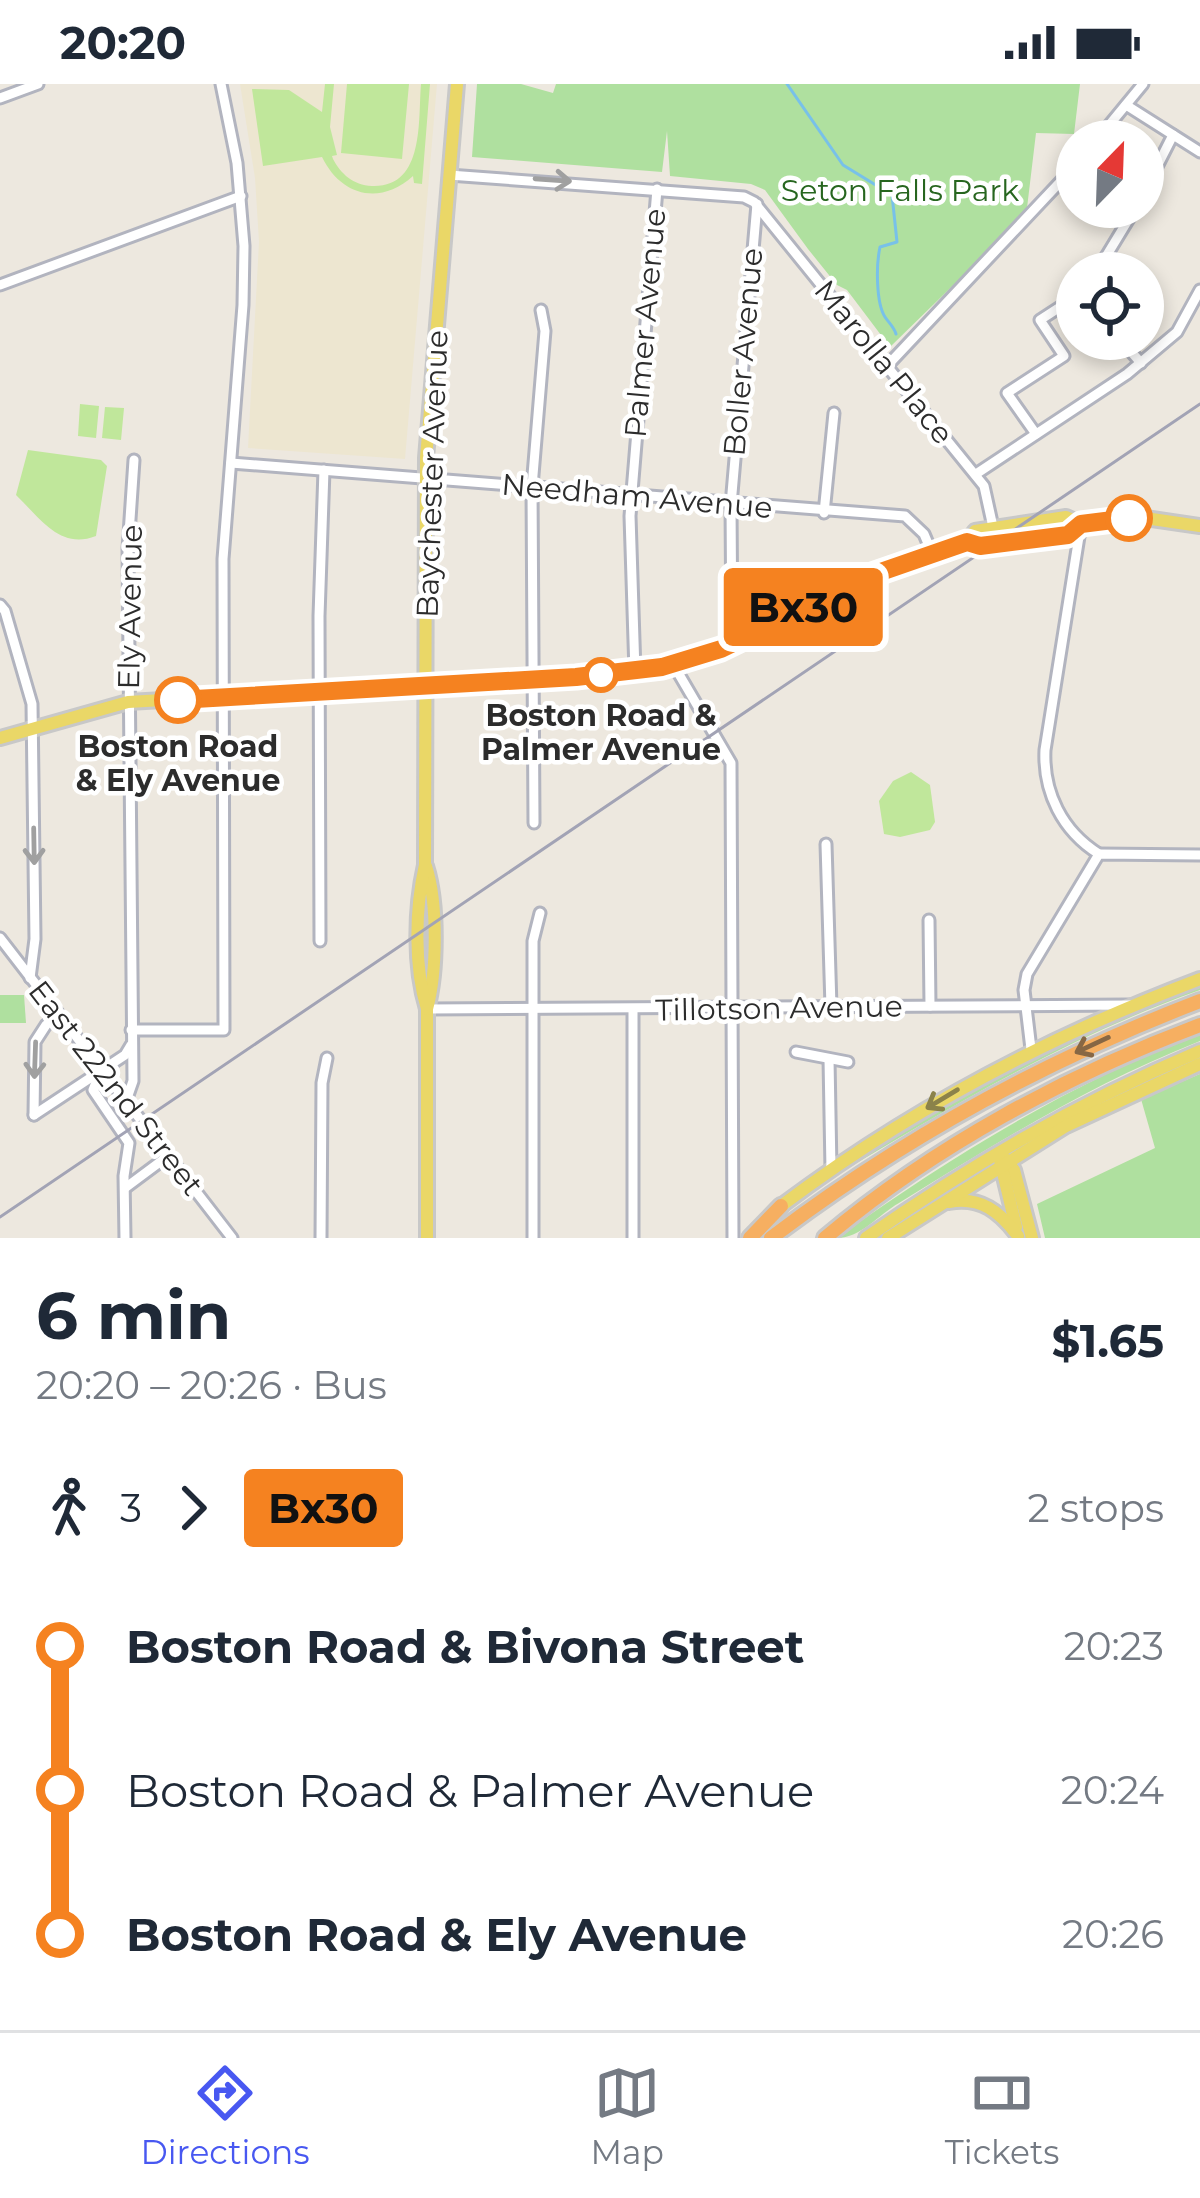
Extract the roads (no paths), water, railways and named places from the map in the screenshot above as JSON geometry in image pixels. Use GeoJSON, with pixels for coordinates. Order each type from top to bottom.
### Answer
{"type":"FeatureCollection","features":[{"type":"Feature","properties":{"kind":"highway"},"geometry":{"type":"LineString","coordinates":[[771,1238],[853,1179],[955,1116],[1069,1056],[1200,1001]]}},
{"type":"Feature","properties":{"kind":"highway"},"geometry":{"type":"LineString","coordinates":[[825,1238],[917,1170],[994,1123],[1115,1061],[1200,1025]]}},
{"type":"Feature","properties":{"kind":"highway"},"geometry":{"type":"LineString","coordinates":[[750,1238],[781,1206]]}},
{"type":"Feature","properties":{"kind":"main road","name":"Baychester Avenue"},"geometry":{"type":"LineString","coordinates":[[427,1238],[427,1009],[421,988],[419,929],[425,866],[425,478],[457,84]]}},
{"type":"Feature","properties":{"kind":"main road"},"geometry":{"type":"LineString","coordinates":[[0,738],[128,702],[634,672],[732,644],[857,582],[967,542],[975,532],[993,527],[1066,517],[1081,524],[1145,518],[1200,526]]}},
{"type":"Feature","properties":{"kind":"main road"},"geometry":{"type":"LineString","coordinates":[[967,542],[980,546],[1068,535],[1081,524]]}},
{"type":"Feature","properties":{"kind":"main road"},"geometry":{"type":"LineString","coordinates":[[781,1206],[922,1110],[1031,1049],[1200,979]]}},
{"type":"Feature","properties":{"kind":"main road"},"geometry":{"type":"LineString","coordinates":[[888,1238],[1091,1099],[1200,1051]]}},
{"type":"Feature","properties":{"kind":"main road"},"geometry":{"type":"LineString","coordinates":[[866,1238],[1092,1112],[1200,1064]]}},
{"type":"Feature","properties":{"kind":"main road"},"geometry":{"type":"LineString","coordinates":[[1002,1160],[1023,1237]]}},
{"type":"Feature","properties":{"kind":"main road"},"geometry":{"type":"LineString","coordinates":[[941,1204],[983,1203],[1023,1237]]}},
{"type":"Feature","properties":{"kind":"street"},"geometry":{"type":"LineString","coordinates":[[0,98],[38,84]]}},
{"type":"Feature","properties":{"kind":"street"},"geometry":{"type":"LineString","coordinates":[[59,1016],[35,1042],[34,1114],[125,1054],[132,1036],[224,1030],[223,559],[244,289],[241,196],[221,84]]}},
{"type":"Feature","properties":{"kind":"street"},"geometry":{"type":"LineString","coordinates":[[1114,120],[1138,87]]}},
{"type":"Feature","properties":{"kind":"street"},"geometry":{"type":"LineString","coordinates":[[1126,105],[1200,152]]}},
{"type":"Feature","properties":{"kind":"street"},"geometry":{"type":"LineString","coordinates":[[1164,153],[1173,135]]}},
{"type":"Feature","properties":{"kind":"street"},"geometry":{"type":"LineString","coordinates":[[449,175],[745,197],[757,204]]}},
{"type":"Feature","properties":{"kind":"street"},"geometry":{"type":"LineString","coordinates":[[887,366],[1056,186]]}},
{"type":"Feature","properties":{"kind":"street","name":"Palmer Avenue"},"geometry":{"type":"LineString","coordinates":[[634,672],[631,495],[657,189]]}},
{"type":"Feature","properties":{"kind":"street"},"geometry":{"type":"LineString","coordinates":[[0,285],[241,196]]}},
{"type":"Feature","properties":{"kind":"street","name":"Marolla Place"},"geometry":{"type":"LineString","coordinates":[[757,204],[976,474],[990,500],[993,527]]}},
{"type":"Feature","properties":{"kind":"street","name":"Boller Avenue"},"geometry":{"type":"LineString","coordinates":[[732,644],[731,505],[757,204]]}},
{"type":"Feature","properties":{"kind":"street"},"geometry":{"type":"LineString","coordinates":[[976,474],[1141,364],[1178,332],[1200,290]]}},
{"type":"Feature","properties":{"kind":"street"},"geometry":{"type":"LineString","coordinates":[[534,823],[532,488],[545,331],[541,310]]}},
{"type":"Feature","properties":{"kind":"street"},"geometry":{"type":"LineString","coordinates":[[1056,310],[1040,320],[1056,344]]}},
{"type":"Feature","properties":{"kind":"street"},"geometry":{"type":"LineString","coordinates":[[1036,434],[1006,393],[1058,360]]}},
{"type":"Feature","properties":{"kind":"street"},"geometry":{"type":"LineString","coordinates":[[1138,360],[1141,364]]}},
{"type":"Feature","properties":{"kind":"street"},"geometry":{"type":"LineString","coordinates":[[824,513],[834,413]]}},
{"type":"Feature","properties":{"kind":"street","name":"Ely Avenue"},"geometry":{"type":"LineString","coordinates":[[126,1101],[132,1089],[128,549],[134,460]]}},
{"type":"Feature","properties":{"kind":"street","name":"Needham Avenue"},"geometry":{"type":"LineString","coordinates":[[231,463],[905,516],[924,534],[932,553]]}},
{"type":"Feature","properties":{"kind":"street"},"geometry":{"type":"LineString","coordinates":[[320,941],[324,470]]}},
{"type":"Feature","properties":{"kind":"street"},"geometry":{"type":"LineString","coordinates":[[1081,524],[1045,750],[1050,797],[1064,820],[1099,854],[1200,855]]}},
{"type":"Feature","properties":{"kind":"street"},"geometry":{"type":"LineString","coordinates":[[0,605],[32,704],[35,939],[31,978]]}},
{"type":"Feature","properties":{"kind":"street"},"geometry":{"type":"LineString","coordinates":[[673,664],[731,763],[734,1238]]}},
{"type":"Feature","properties":{"kind":"street"},"geometry":{"type":"LineString","coordinates":[[826,844],[831,1006]]}},
{"type":"Feature","properties":{"kind":"street"},"geometry":{"type":"LineString","coordinates":[[1031,1049],[1024,990],[1031,965],[1099,854]]}},
{"type":"Feature","properties":{"kind":"street"},"geometry":{"type":"LineString","coordinates":[[533,1238],[533,941],[539,913]]}},
{"type":"Feature","properties":{"kind":"street"},"geometry":{"type":"LineString","coordinates":[[929,920],[931,1006]]}},
{"type":"Feature","properties":{"kind":"street","name":"East 222nd Street"},"geometry":{"type":"LineString","coordinates":[[0,938],[232,1238]]}},
{"type":"Feature","properties":{"kind":"street","name":"Tillotson Avenue"},"geometry":{"type":"LineString","coordinates":[[427,1009],[1131,1005]]}},
{"type":"Feature","properties":{"kind":"street"},"geometry":{"type":"LineString","coordinates":[[632,1238],[633,1009]]}},
{"type":"Feature","properties":{"kind":"street"},"geometry":{"type":"LineString","coordinates":[[796,1052],[848,1062]]}},
{"type":"Feature","properties":{"kind":"street"},"geometry":{"type":"LineString","coordinates":[[321,1238],[322,1083],[327,1058]]}},
{"type":"Feature","properties":{"kind":"street"},"geometry":{"type":"LineString","coordinates":[[830,1058],[831,1170]]}},
{"type":"Feature","properties":{"kind":"street"},"geometry":{"type":"LineString","coordinates":[[101,1070],[93,1090],[129,1143],[125,1238]]}},
{"type":"Feature","properties":{"kind":"street"},"geometry":{"type":"LineString","coordinates":[[125,1188],[168,1156]]}},
{"type":"Feature","properties":{"kind":"street"},"geometry":{"type":"LineString","coordinates":[[734,1238],[781,1206]]}},
{"type":"Feature","properties":{"kind":"street"},"geometry":{"type":"LineString","coordinates":[[219,1222],[219,1238]]}},
{"type":"Feature","properties":{"kind":"waterway"},"geometry":{"type":"LineString","coordinates":[[787,84],[843,165],[892,195],[897,242],[880,247],[878,284],[882,311],[896,334]]}},
{"type":"Feature","properties":{"kind":"railway"},"geometry":{"type":"LineString","coordinates":[[0,1217],[1200,404]]}},
{"type":"Feature","properties":{"kind":"place","name":"Boston Road & Palmer Avenue"},"geometry":{"type":"Point","coordinates":[601,675]}},
{"type":"Feature","properties":{"kind":"place","name":"Boston Road & Ely Avenue"},"geometry":{"type":"Point","coordinates":[178,700]}},
{"type":"Feature","properties":{"kind":"park label","name":"Seton Falls Park"},"geometry":{"type":"Point","coordinates":[900,190]}}]}
